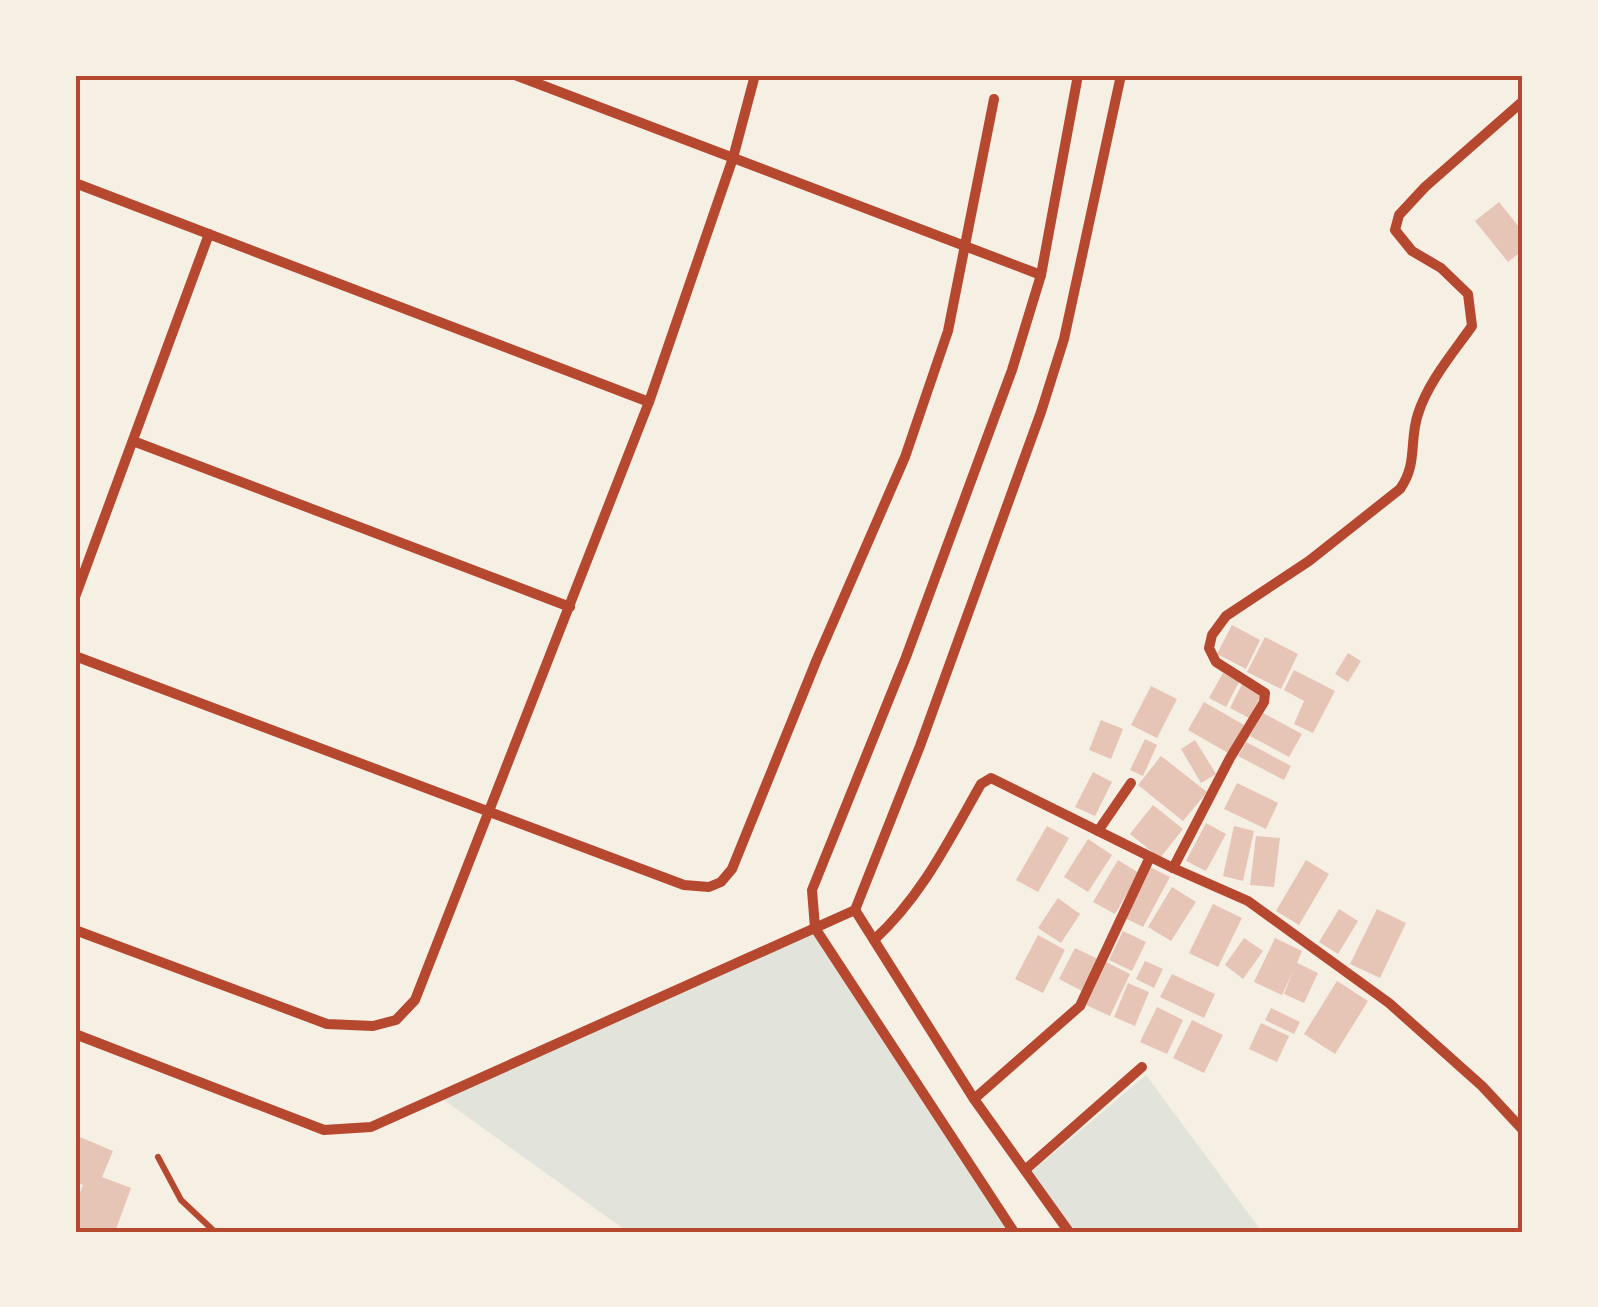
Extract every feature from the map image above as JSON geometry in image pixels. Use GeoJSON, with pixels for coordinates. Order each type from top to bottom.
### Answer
{"type":"FeatureCollection","features":[{"type":"Feature","properties":{"kind":"street"},"geometry":{"type":"LineString","coordinates":[[515,75],[1040,275]]}},
{"type":"Feature","properties":{"kind":"street"},"geometry":{"type":"LineString","coordinates":[[75,930],[326,1024],[373,1026],[396,1020],[415,1000],[649,402],[733,158],[755,75]]}},
{"type":"Feature","properties":{"kind":"street"},"geometry":{"type":"LineString","coordinates":[[1014,1232],[815,928],[812,890],[930,592],[1012,370],[1040,275],[1078,75]]}},
{"type":"Feature","properties":{"kind":"street"},"geometry":{"type":"LineString","coordinates":[[75,1034],[324,1130],[372,1128],[855,910],[1013,496],[1053,375],[1121,75]]}},
{"type":"Feature","properties":{"kind":"street"},"geometry":{"type":"LineString","coordinates":[[75,656],[684,885],[709,887],[722,882],[745,844],[817,659],[905,457],[942,353],[994,99]]}},
{"type":"Feature","properties":{"kind":"street"},"geometry":{"type":"LineString","coordinates":[[1173,868],[1266,693],[1216,662],[1209,648],[1212,635],[1226,616],[1309,561],[1400,488],[1414,463],[1417,415],[1430,387],[1472,326],[1468,294],[1441,268],[1412,250],[1395,230],[1398,214],[1523,101]]}},
{"type":"Feature","properties":{"kind":"street"},"geometry":{"type":"LineString","coordinates":[[75,183],[649,402]]}},
{"type":"Feature","properties":{"kind":"street"},"geometry":{"type":"LineString","coordinates":[[75,597],[209,234]]}},
{"type":"Feature","properties":{"kind":"street"},"geometry":{"type":"LineString","coordinates":[[133,441],[570,607]]}},
{"type":"Feature","properties":{"kind":"street"},"geometry":{"type":"LineString","coordinates":[[874,940],[901,916],[930,874],[980,784],[987,778],[996,779],[1150,857],[1248,901],[1389,1003],[1482,1086],[1523,1130]]}},
{"type":"Feature","properties":{"kind":"street"},"geometry":{"type":"LineString","coordinates":[[1098,831],[1130,782]]}},
{"type":"Feature","properties":{"kind":"street"},"geometry":{"type":"LineString","coordinates":[[974,1099],[1080,1006],[1150,857]]}},
{"type":"Feature","properties":{"kind":"street"},"geometry":{"type":"LineString","coordinates":[[855,910],[974,1099],[1069,1232]]}},
{"type":"Feature","properties":{"kind":"street"},"geometry":{"type":"LineString","coordinates":[[1024,1170],[1142,1067]]}},
{"type":"Feature","properties":{"kind":"lane"},"geometry":{"type":"LineString","coordinates":[[158,1158],[181,1200],[215,1232]]}},
{"type":"Feature","properties":{"kind":"shaded area"},"geometry":{"type":"Polygon","coordinates":[[[815,928],[1014,1232],[628,1232],[441,1098],[815,928]]]}},
{"type":"Feature","properties":{"kind":"shaded area"},"geometry":{"type":"Polygon","coordinates":[[[1146,1075],[1262,1232],[1069,1232],[1028,1175],[1146,1075]]]}},
{"type":"Feature","properties":{"kind":"building"},"geometry":{"type":"Polygon","coordinates":[[[1499,202],[1523,232],[1523,250],[1508,262],[1475,221],[1499,202]]]}},
{"type":"Feature","properties":{"kind":"building"},"geometry":{"type":"Polygon","coordinates":[[[1232,625],[1260,640],[1246,669],[1217,654],[1232,625]]]}},
{"type":"Feature","properties":{"kind":"building"},"geometry":{"type":"Polygon","coordinates":[[[1265,637],[1298,654],[1281,689],[1247,672],[1265,637]]]}},
{"type":"Feature","properties":{"kind":"building"},"geometry":{"type":"Polygon","coordinates":[[[1348,653],[1361,661],[1348,682],[1335,674],[1348,653]]]}},
{"type":"Feature","properties":{"kind":"building"},"geometry":{"type":"Polygon","coordinates":[[[1294,670],[1335,691],[1313,733],[1294,724],[1304,701],[1284,690],[1294,670]]]}},
{"type":"Feature","properties":{"kind":"building"},"geometry":{"type":"Polygon","coordinates":[[[1223,673],[1239,682],[1226,707],[1209,698],[1223,673]]]}},
{"type":"Feature","properties":{"kind":"building"},"geometry":{"type":"Polygon","coordinates":[[[1242,684],[1261,695],[1249,718],[1230,708],[1242,684]]]}},
{"type":"Feature","properties":{"kind":"building"},"geometry":{"type":"Polygon","coordinates":[[[1151,686],[1177,699],[1157,738],[1131,725],[1151,686]]]}},
{"type":"Feature","properties":{"kind":"building"},"geometry":{"type":"Polygon","coordinates":[[[1204,702],[1244,725],[1228,753],[1188,730],[1204,702]]]}},
{"type":"Feature","properties":{"kind":"building"},"geometry":{"type":"Polygon","coordinates":[[[1263,713],[1302,734],[1289,757],[1250,736],[1263,713]]]}},
{"type":"Feature","properties":{"kind":"building"},"geometry":{"type":"Polygon","coordinates":[[[1101,720],[1123,729],[1111,759],[1089,750],[1101,720]]]}},
{"type":"Feature","properties":{"kind":"building"},"geometry":{"type":"Polygon","coordinates":[[[1145,739],[1157,745],[1143,776],[1130,770],[1145,739]]]}},
{"type":"Feature","properties":{"kind":"building"},"geometry":{"type":"Polygon","coordinates":[[[1195,740],[1216,774],[1201,783],[1181,749],[1195,740]]]}},
{"type":"Feature","properties":{"kind":"building"},"geometry":{"type":"Polygon","coordinates":[[[1246,742],[1291,766],[1284,780],[1238,756],[1246,742]]]}},
{"type":"Feature","properties":{"kind":"building"},"geometry":{"type":"Polygon","coordinates":[[[1161,756],[1207,792],[1183,821],[1138,785],[1161,756]]]}},
{"type":"Feature","properties":{"kind":"building"},"geometry":{"type":"Polygon","coordinates":[[[1093,772],[1112,782],[1095,816],[1075,807],[1093,772]]]}},
{"type":"Feature","properties":{"kind":"building"},"geometry":{"type":"Polygon","coordinates":[[[1237,783],[1278,803],[1266,829],[1224,809],[1237,783]]]}},
{"type":"Feature","properties":{"kind":"building"},"geometry":{"type":"Polygon","coordinates":[[[1153,805],[1183,829],[1160,858],[1130,834],[1153,805]]]}},
{"type":"Feature","properties":{"kind":"building"},"geometry":{"type":"Polygon","coordinates":[[[1206,823],[1226,834],[1206,871],[1186,861],[1206,823]]]}},
{"type":"Feature","properties":{"kind":"building"},"geometry":{"type":"Polygon","coordinates":[[[1047,826],[1069,838],[1038,892],[1016,880],[1047,826]]]}},
{"type":"Feature","properties":{"kind":"building"},"geometry":{"type":"Polygon","coordinates":[[[1234,826],[1254,831],[1243,881],[1223,876],[1234,826]]]}},
{"type":"Feature","properties":{"kind":"building"},"geometry":{"type":"Polygon","coordinates":[[[1256,836],[1280,838],[1274,887],[1250,885],[1256,836]]]}},
{"type":"Feature","properties":{"kind":"building"},"geometry":{"type":"Polygon","coordinates":[[[1088,839],[1112,855],[1088,892],[1064,877],[1088,839]]]}},
{"type":"Feature","properties":{"kind":"building"},"geometry":{"type":"Polygon","coordinates":[[[1118,860],[1139,873],[1115,914],[1093,902],[1118,860]]]}},
{"type":"Feature","properties":{"kind":"building"},"geometry":{"type":"Polygon","coordinates":[[[1306,860],[1329,874],[1299,925],[1276,911],[1306,860]]]}},
{"type":"Feature","properties":{"kind":"building"},"geometry":{"type":"Polygon","coordinates":[[[1150,867],[1170,877],[1143,927],[1123,917],[1150,867]]]}},
{"type":"Feature","properties":{"kind":"building"},"geometry":{"type":"Polygon","coordinates":[[[1172,887],[1196,902],[1171,941],[1148,927],[1172,887]]]}},
{"type":"Feature","properties":{"kind":"building"},"geometry":{"type":"Polygon","coordinates":[[[1058,898],[1080,914],[1061,943],[1038,928],[1058,898]]]}},
{"type":"Feature","properties":{"kind":"building"},"geometry":{"type":"Polygon","coordinates":[[[1213,904],[1242,918],[1218,967],[1189,953],[1213,904]]]}},
{"type":"Feature","properties":{"kind":"building"},"geometry":{"type":"Polygon","coordinates":[[[1339,909],[1358,921],[1338,954],[1319,942],[1339,909]]]}},
{"type":"Feature","properties":{"kind":"building"},"geometry":{"type":"Polygon","coordinates":[[[1377,909],[1406,923],[1380,978],[1350,964],[1377,909]]]}},
{"type":"Feature","properties":{"kind":"building"},"geometry":{"type":"Polygon","coordinates":[[[1123,931],[1146,942],[1132,971],[1109,960],[1123,931]]]}},
{"type":"Feature","properties":{"kind":"building"},"geometry":{"type":"Polygon","coordinates":[[[1038,935],[1065,950],[1043,993],[1015,979],[1038,935]]]}},
{"type":"Feature","properties":{"kind":"building"},"geometry":{"type":"Polygon","coordinates":[[[1244,938],[1263,951],[1243,979],[1225,965],[1244,938]]]}},
{"type":"Feature","properties":{"kind":"building"},"geometry":{"type":"Polygon","coordinates":[[[1275,938],[1302,951],[1297,963],[1318,973],[1304,1003],[1284,994],[1293,971],[1282,995],[1254,982],[1275,938]]]}},
{"type":"Feature","properties":{"kind":"building"},"geometry":{"type":"Polygon","coordinates":[[[1075,948],[1100,960],[1084,992],[1059,979],[1075,948]]]}},
{"type":"Feature","properties":{"kind":"building"},"geometry":{"type":"Polygon","coordinates":[[[1145,961],[1163,969],[1154,988],[1136,979],[1145,961]]]}},
{"type":"Feature","properties":{"kind":"building"},"geometry":{"type":"Polygon","coordinates":[[[1106,962],[1130,974],[1110,1016],[1086,1005],[1106,962]]]}},
{"type":"Feature","properties":{"kind":"building"},"geometry":{"type":"Polygon","coordinates":[[[1172,974],[1215,994],[1204,1018],[1160,997],[1172,974]]]}},
{"type":"Feature","properties":{"kind":"building"},"geometry":{"type":"Polygon","coordinates":[[[1337,981],[1368,1001],[1335,1054],[1304,1034],[1337,981]]]}},
{"type":"Feature","properties":{"kind":"building"},"geometry":{"type":"Polygon","coordinates":[[[1128,983],[1149,992],[1135,1026],[1114,1017],[1128,983]]]}},
{"type":"Feature","properties":{"kind":"building"},"geometry":{"type":"Polygon","coordinates":[[[1157,1007],[1183,1020],[1167,1054],[1140,1042],[1157,1007]]]}},
{"type":"Feature","properties":{"kind":"building"},"geometry":{"type":"Polygon","coordinates":[[[1271,1008],[1300,1022],[1294,1034],[1265,1020],[1271,1008]]]}},
{"type":"Feature","properties":{"kind":"building"},"geometry":{"type":"Polygon","coordinates":[[[1192,1020],[1223,1035],[1204,1073],[1173,1058],[1192,1020]]]}},
{"type":"Feature","properties":{"kind":"building"},"geometry":{"type":"Polygon","coordinates":[[[1261,1023],[1289,1036],[1277,1062],[1249,1049],[1261,1023]]]}},
{"type":"Feature","properties":{"kind":"building"},"geometry":{"type":"Polygon","coordinates":[[[75,1135],[113,1151],[102,1177],[131,1188],[115,1232],[75,1232],[75,1206],[83,1185],[75,1182],[75,1135]]]}}]}
